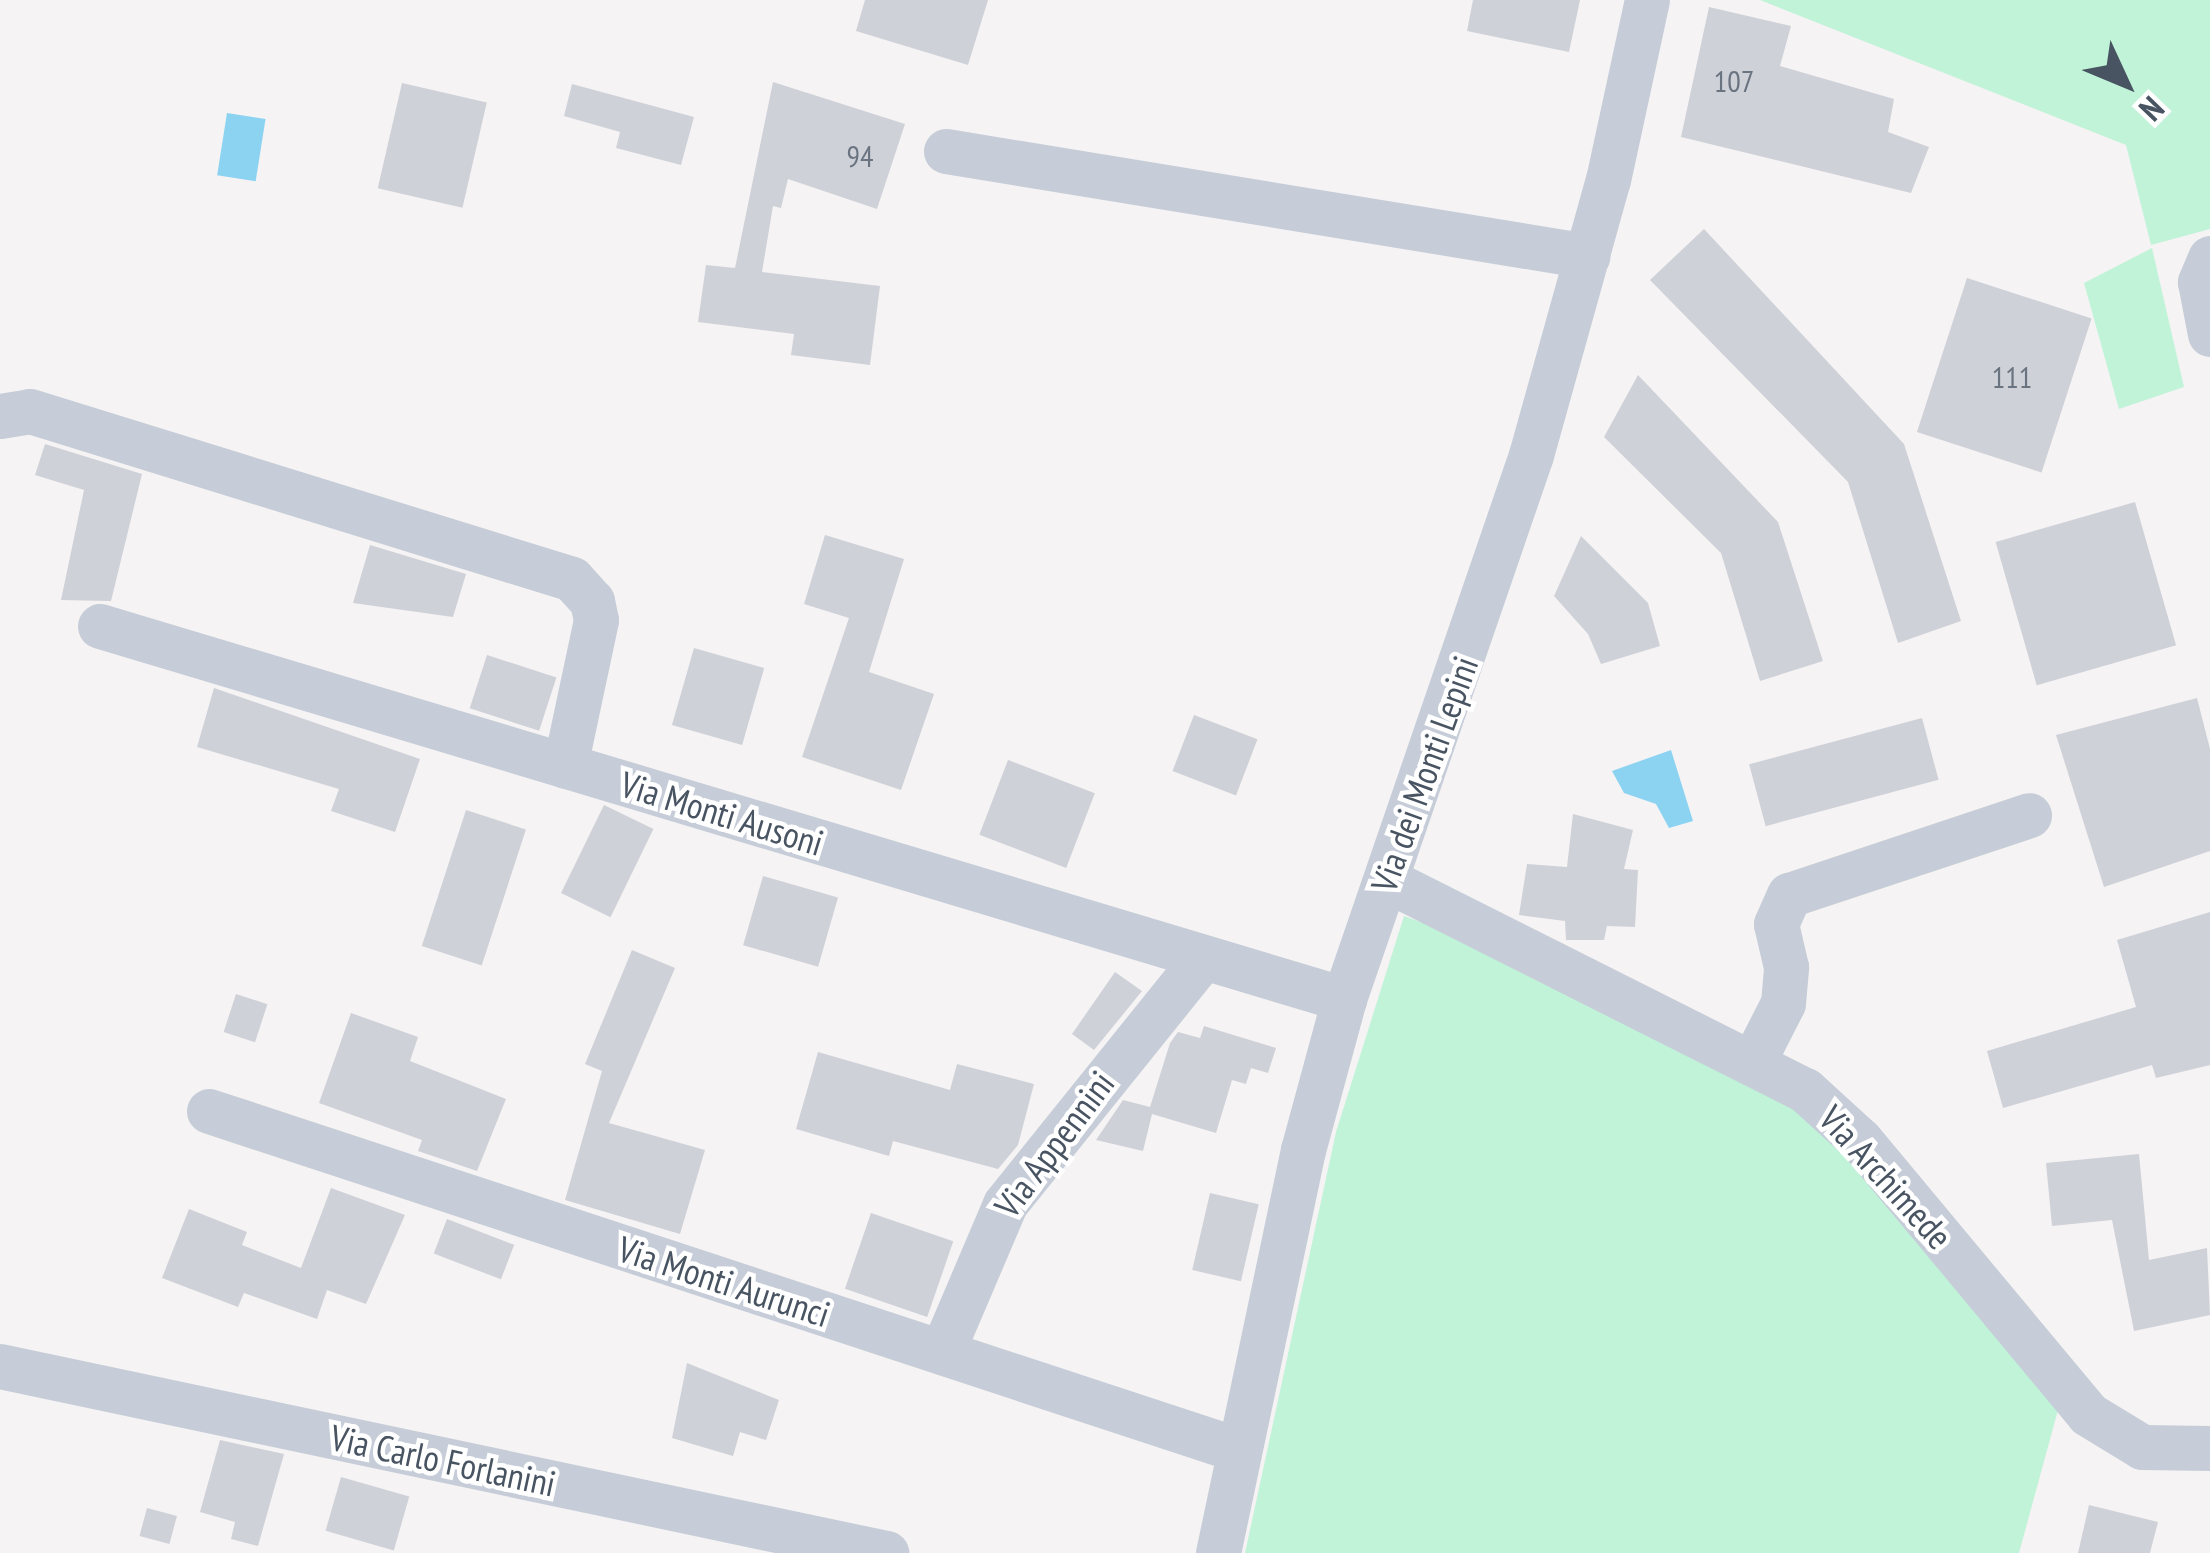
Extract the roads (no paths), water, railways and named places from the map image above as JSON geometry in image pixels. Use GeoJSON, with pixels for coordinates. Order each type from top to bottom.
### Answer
{"type":"FeatureCollection","features":[{"type":"Feature","properties":{"kind":"street","name":"Via dei Monti Lepini"},"geometry":{"type":"LineString","coordinates":[[1218,1553],[1344,999],[1500,554],[1588,256],[1647,0]]}},
{"type":"Feature","properties":{"kind":"street"},"geometry":{"type":"LineString","coordinates":[[946,151],[1588,256]]}},
{"type":"Feature","properties":{"kind":"street"},"geometry":{"type":"LineString","coordinates":[[2210,258],[2200,282],[2210,334]]}},
{"type":"Feature","properties":{"kind":"street"},"geometry":{"type":"LineString","coordinates":[[0,416],[30,410],[572,579],[592,601],[596,620],[565,766]]}},
{"type":"Feature","properties":{"kind":"street","name":"Via Monti Ausoni"},"geometry":{"type":"LineString","coordinates":[[100,626],[1344,999]]}},
{"type":"Feature","properties":{"kind":"street"},"geometry":{"type":"LineString","coordinates":[[1754,1060],[1783,1003],[1786,967],[1776,924],[1789,895],[2029,815]]}},
{"type":"Feature","properties":{"kind":"street","name":"Via Archimede"},"geometry":{"type":"LineString","coordinates":[[1387,880],[1754,1060],[1805,1090],[1860,1140],[2088,1414],[2142,1447],[2210,1448]]}},
{"type":"Feature","properties":{"kind":"street","name":"Via Appennini"},"geometry":{"type":"LineString","coordinates":[[942,1352],[1005,1204],[1203,958]]}},
{"type":"Feature","properties":{"kind":"street","name":"Via Monti Aurunci"},"geometry":{"type":"LineString","coordinates":[[209,1111],[1239,1450]]}},
{"type":"Feature","properties":{"kind":"street","name":"Via Carlo Forlanini"},"geometry":{"type":"LineString","coordinates":[[0,1366],[886,1553]]}},
{"type":"Feature","properties":{"kind":"water"},"geometry":{"type":"Polygon","coordinates":[[[227,113],[266,119],[256,181],[217,175],[227,113]]]}},
{"type":"Feature","properties":{"kind":"water"},"geometry":{"type":"Polygon","coordinates":[[[1671,750],[1693,821],[1669,828],[1656,804],[1624,793],[1612,771],[1671,750]]]}}]}
